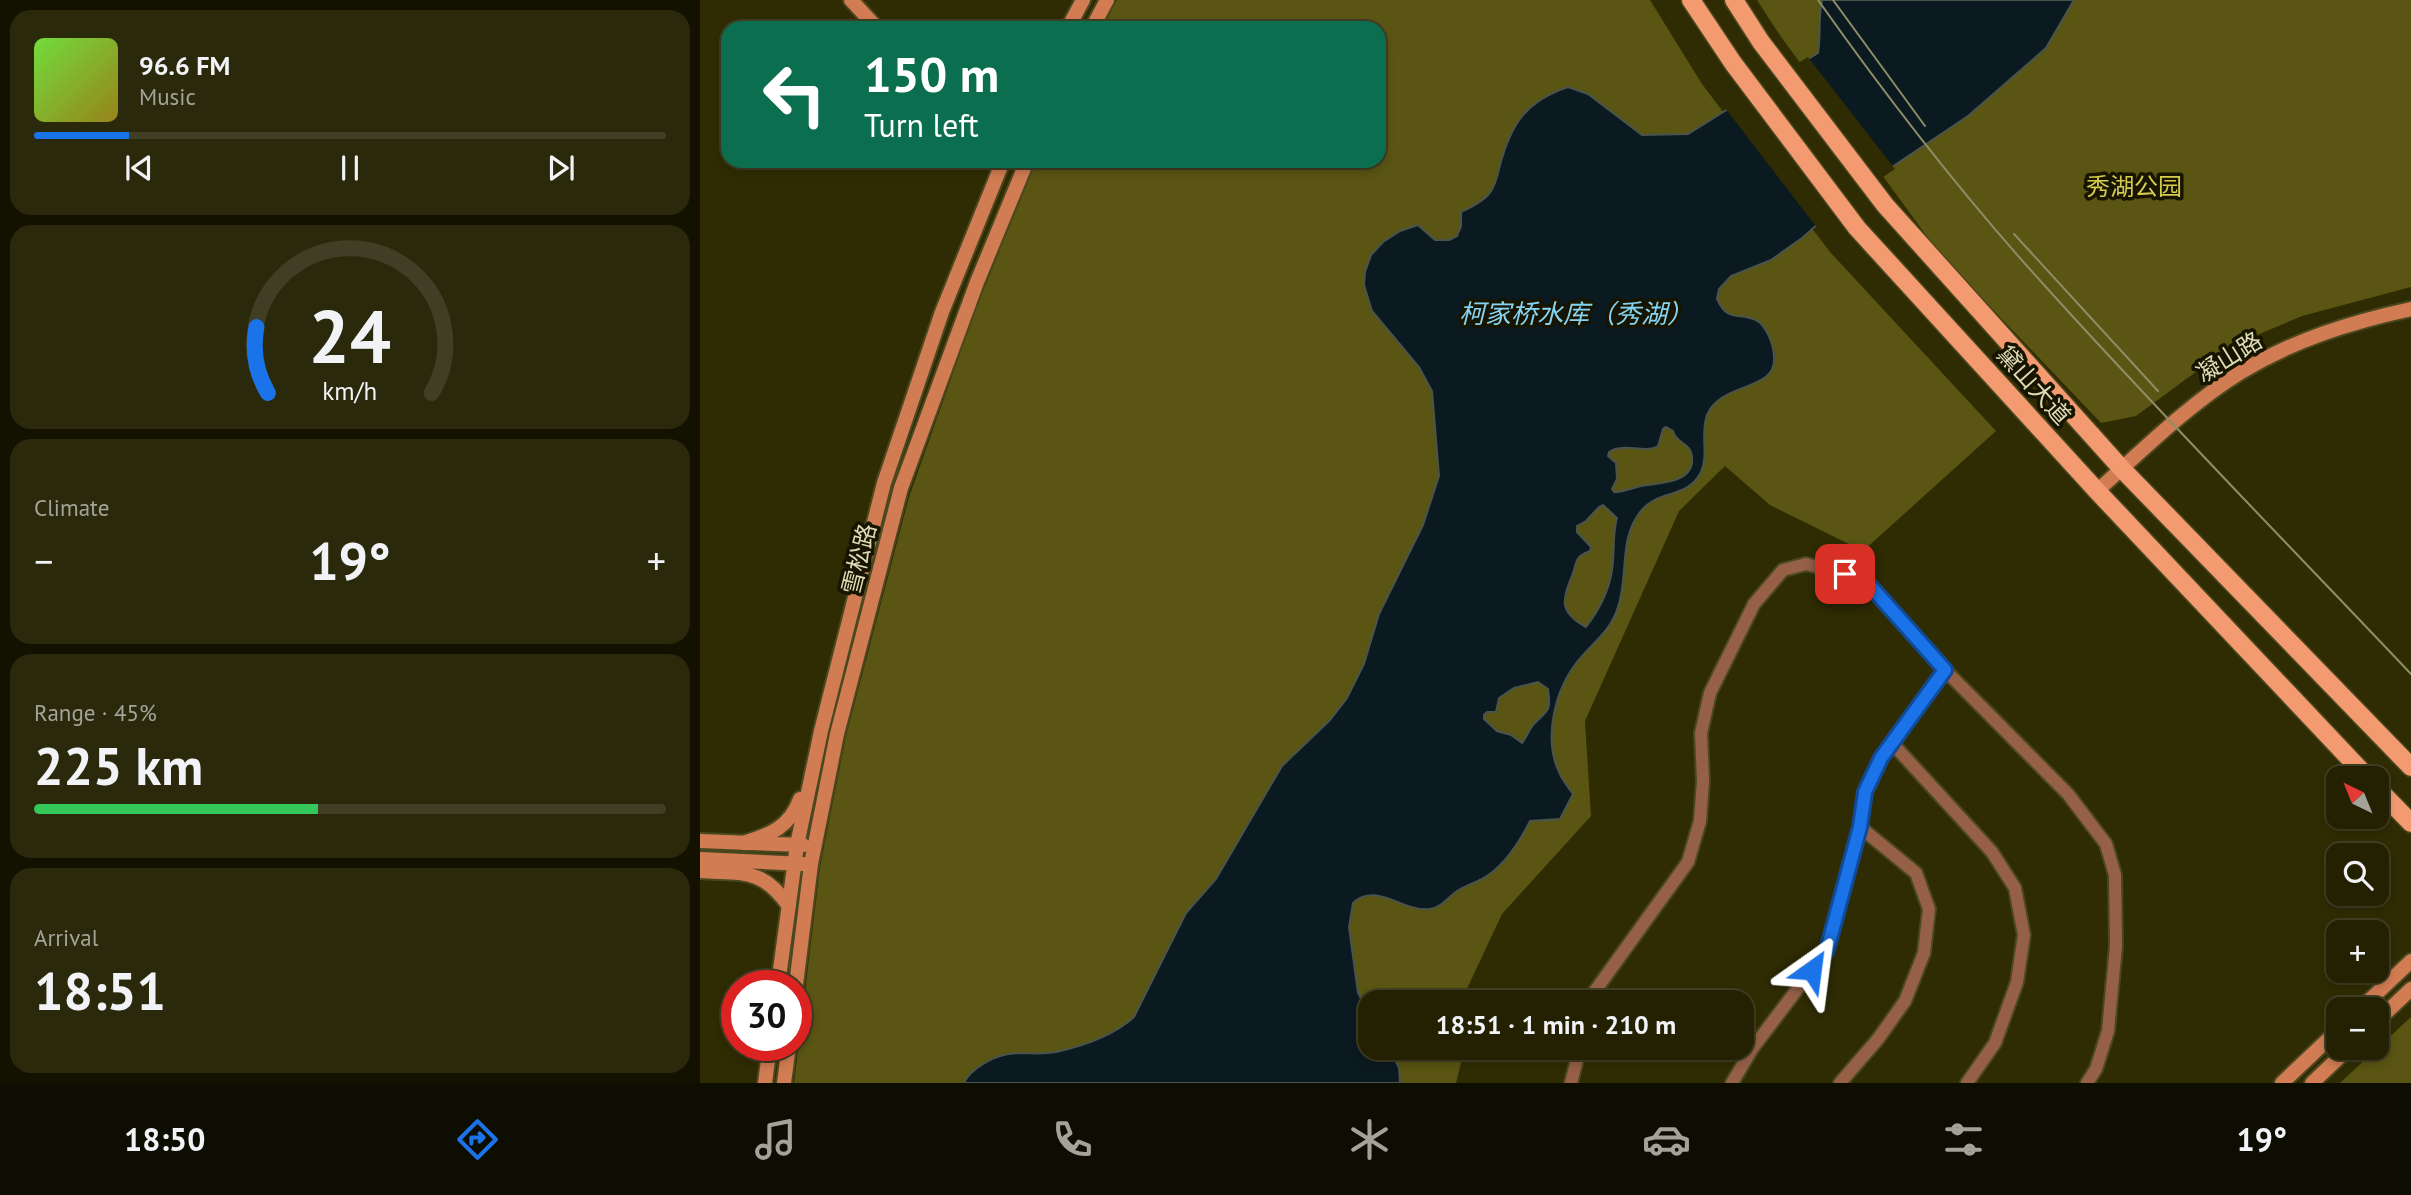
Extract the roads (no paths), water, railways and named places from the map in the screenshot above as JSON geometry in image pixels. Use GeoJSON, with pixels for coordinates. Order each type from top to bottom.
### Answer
{"type":"FeatureCollection","features":[{"type":"Feature","properties":{"kind":"main road"},"geometry":{"type":"LineString","coordinates":[[852,0],[871,21]]}},
{"type":"Feature","properties":{"kind":"main road"},"geometry":{"type":"LineString","coordinates":[[1072,21],[1083,0]]}},
{"type":"Feature","properties":{"kind":"main road"},"geometry":{"type":"LineString","coordinates":[[1096,21],[1107,0]]}},
{"type":"Feature","properties":{"kind":"main road","name":"黛山大道"},"geometry":{"type":"LineString","coordinates":[[1691,0],[1733,63],[1857,228],[2098,491],[2357,766]]}},
{"type":"Feature","properties":{"kind":"main road","name":"黛山大道"},"geometry":{"type":"LineString","coordinates":[[1734,0],[1761,42],[1885,205],[2122,469],[2411,767]]}},
{"type":"Feature","properties":{"kind":"main road","name":"雪松路"},"geometry":{"type":"LineString","coordinates":[[780,970],[794,863],[814,761],[884,484],[942,312],[1000,168]]}},
{"type":"Feature","properties":{"kind":"main road","name":"雪松路"},"geometry":{"type":"LineString","coordinates":[[798,970],[811,864],[838,734],[901,488],[972,294],[1024,168]]}},
{"type":"Feature","properties":{"kind":"main road","name":"凝山路"},"geometry":{"type":"LineString","coordinates":[[2098,491],[2195,405],[2239,373],[2317,335],[2353,322],[2411,309]]}},
{"type":"Feature","properties":{"kind":"main road"},"geometry":{"type":"LineString","coordinates":[[743,843],[765,837],[788,822],[797,808],[814,761]]}},
{"type":"Feature","properties":{"kind":"main road"},"geometry":{"type":"LineString","coordinates":[[2389,800],[2411,823]]}},
{"type":"Feature","properties":{"kind":"main road"},"geometry":{"type":"LineString","coordinates":[[700,841],[815,845]]}},
{"type":"Feature","properties":{"kind":"main road"},"geometry":{"type":"LineString","coordinates":[[700,859],[811,864]]}},
{"type":"Feature","properties":{"kind":"main road"},"geometry":{"type":"LineString","coordinates":[[700,871],[752,874],[764,878],[777,889],[789,906]]}},
{"type":"Feature","properties":{"kind":"main road"},"geometry":{"type":"LineString","coordinates":[[2373,997],[2411,961]]}},
{"type":"Feature","properties":{"kind":"main road"},"geometry":{"type":"LineString","coordinates":[[2389,1010],[2411,989]]}},
{"type":"Feature","properties":{"kind":"main road"},"geometry":{"type":"LineString","coordinates":[[2282,1083],[2326,1041]]}},
{"type":"Feature","properties":{"kind":"main road"},"geometry":{"type":"LineString","coordinates":[[2312,1083],[2336,1060]]}},
{"type":"Feature","properties":{"kind":"main road"},"geometry":{"type":"LineString","coordinates":[[765,1083],[768,1061]]}},
{"type":"Feature","properties":{"kind":"main road"},"geometry":{"type":"LineString","coordinates":[[784,1083],[787,1061]]}},
{"type":"Feature","properties":{"kind":"street"},"geometry":{"type":"LineString","coordinates":[[1596,990],[1688,862],[1700,821],[1703,781],[1701,733],[1710,693],[1754,604],[1783,570],[1806,564],[1864,579],[1945,670],[2068,794],[2106,844],[2115,875],[2116,946],[2108,1031],[2096,1069],[2087,1083]]}},
{"type":"Feature","properties":{"kind":"street"},"geometry":{"type":"LineString","coordinates":[[1732,1083],[1752,1049],[1827,950],[1860,827],[1865,792],[1881,758],[1945,670]]}},
{"type":"Feature","properties":{"kind":"street"},"geometry":{"type":"LineString","coordinates":[[1892,743],[1992,852],[2015,888],[2024,935],[2017,982],[1995,1043],[1967,1083]]}},
{"type":"Feature","properties":{"kind":"street"},"geometry":{"type":"LineString","coordinates":[[1840,1083],[1878,1039],[1905,1000],[1924,953],[1929,909],[1916,873],[1860,827]]}},
{"type":"Feature","properties":{"kind":"street"},"geometry":{"type":"LineString","coordinates":[[1571,1083],[1577,1060]]}},
{"type":"Feature","properties":{"kind":"water","name":"柯家桥水库（秀湖）"},"geometry":{"type":"Polygon","coordinates":[[[1822,0],[2074,0],[2046,48],[1968,116],[1853,193],[1802,238],[1771,260],[1731,276],[1719,289],[1717,299],[1725,311],[1734,316],[1756,320],[1763,327],[1773,347],[1773,368],[1758,382],[1735,391],[1714,404],[1705,422],[1703,465],[1695,481],[1648,504],[1634,522],[1629,533],[1621,595],[1615,615],[1606,630],[1569,673],[1557,700],[1552,730],[1554,759],[1573,794],[1560,819],[1530,821],[1516,846],[1497,868],[1434,908],[1410,907],[1371,895],[1353,903],[1349,927],[1358,993],[1358,1060],[1395,1060],[1399,1068],[1400,1083],[964,1083],[983,1064],[1002,1055],[1056,1052],[1077,1047],[1107,1035],[1134,1017],[1186,913],[1216,879],[1282,766],[1330,720],[1347,698],[1364,664],[1379,614],[1423,525],[1439,476],[1432,391],[1419,367],[1372,311],[1364,285],[1371,255],[1383,242],[1400,231],[1418,225],[1435,240],[1449,240],[1457,236],[1461,226],[1461,212],[1485,198],[1496,181],[1504,150],[1515,126],[1531,107],[1553,93],[1568,87],[1588,94],[1642,135],[1688,134],[1818,53],[1822,0]],[[1666,427],[1663,429],[1658,446],[1652,448],[1621,448],[1609,452],[1608,456],[1616,463],[1617,479],[1612,489],[1614,492],[1666,483],[1688,472],[1691,452],[1673,431],[1666,427]],[[1603,505],[1577,526],[1577,532],[1591,547],[1590,551],[1577,560],[1565,599],[1565,606],[1571,617],[1586,627],[1599,607],[1611,578],[1617,518],[1603,505]],[[1538,682],[1514,688],[1499,698],[1496,712],[1487,712],[1484,719],[1497,731],[1511,735],[1522,743],[1532,726],[1548,709],[1548,689],[1538,682]]]}},
{"type":"Feature","properties":{"kind":"tram line"},"geometry":{"type":"LineString","coordinates":[[1818,0],[1927,146],[2015,252],[2135,384],[2411,674]]}},
{"type":"Feature","properties":{"kind":"tram line"},"geometry":{"type":"LineString","coordinates":[[1833,0],[1925,126]]}},
{"type":"Feature","properties":{"kind":"tram line"},"geometry":{"type":"LineString","coordinates":[[2014,234],[2158,391]]}},
{"type":"Feature","properties":{"kind":"park label","name":"秀湖公园"},"geometry":{"type":"Point","coordinates":[2134,186]}}]}
